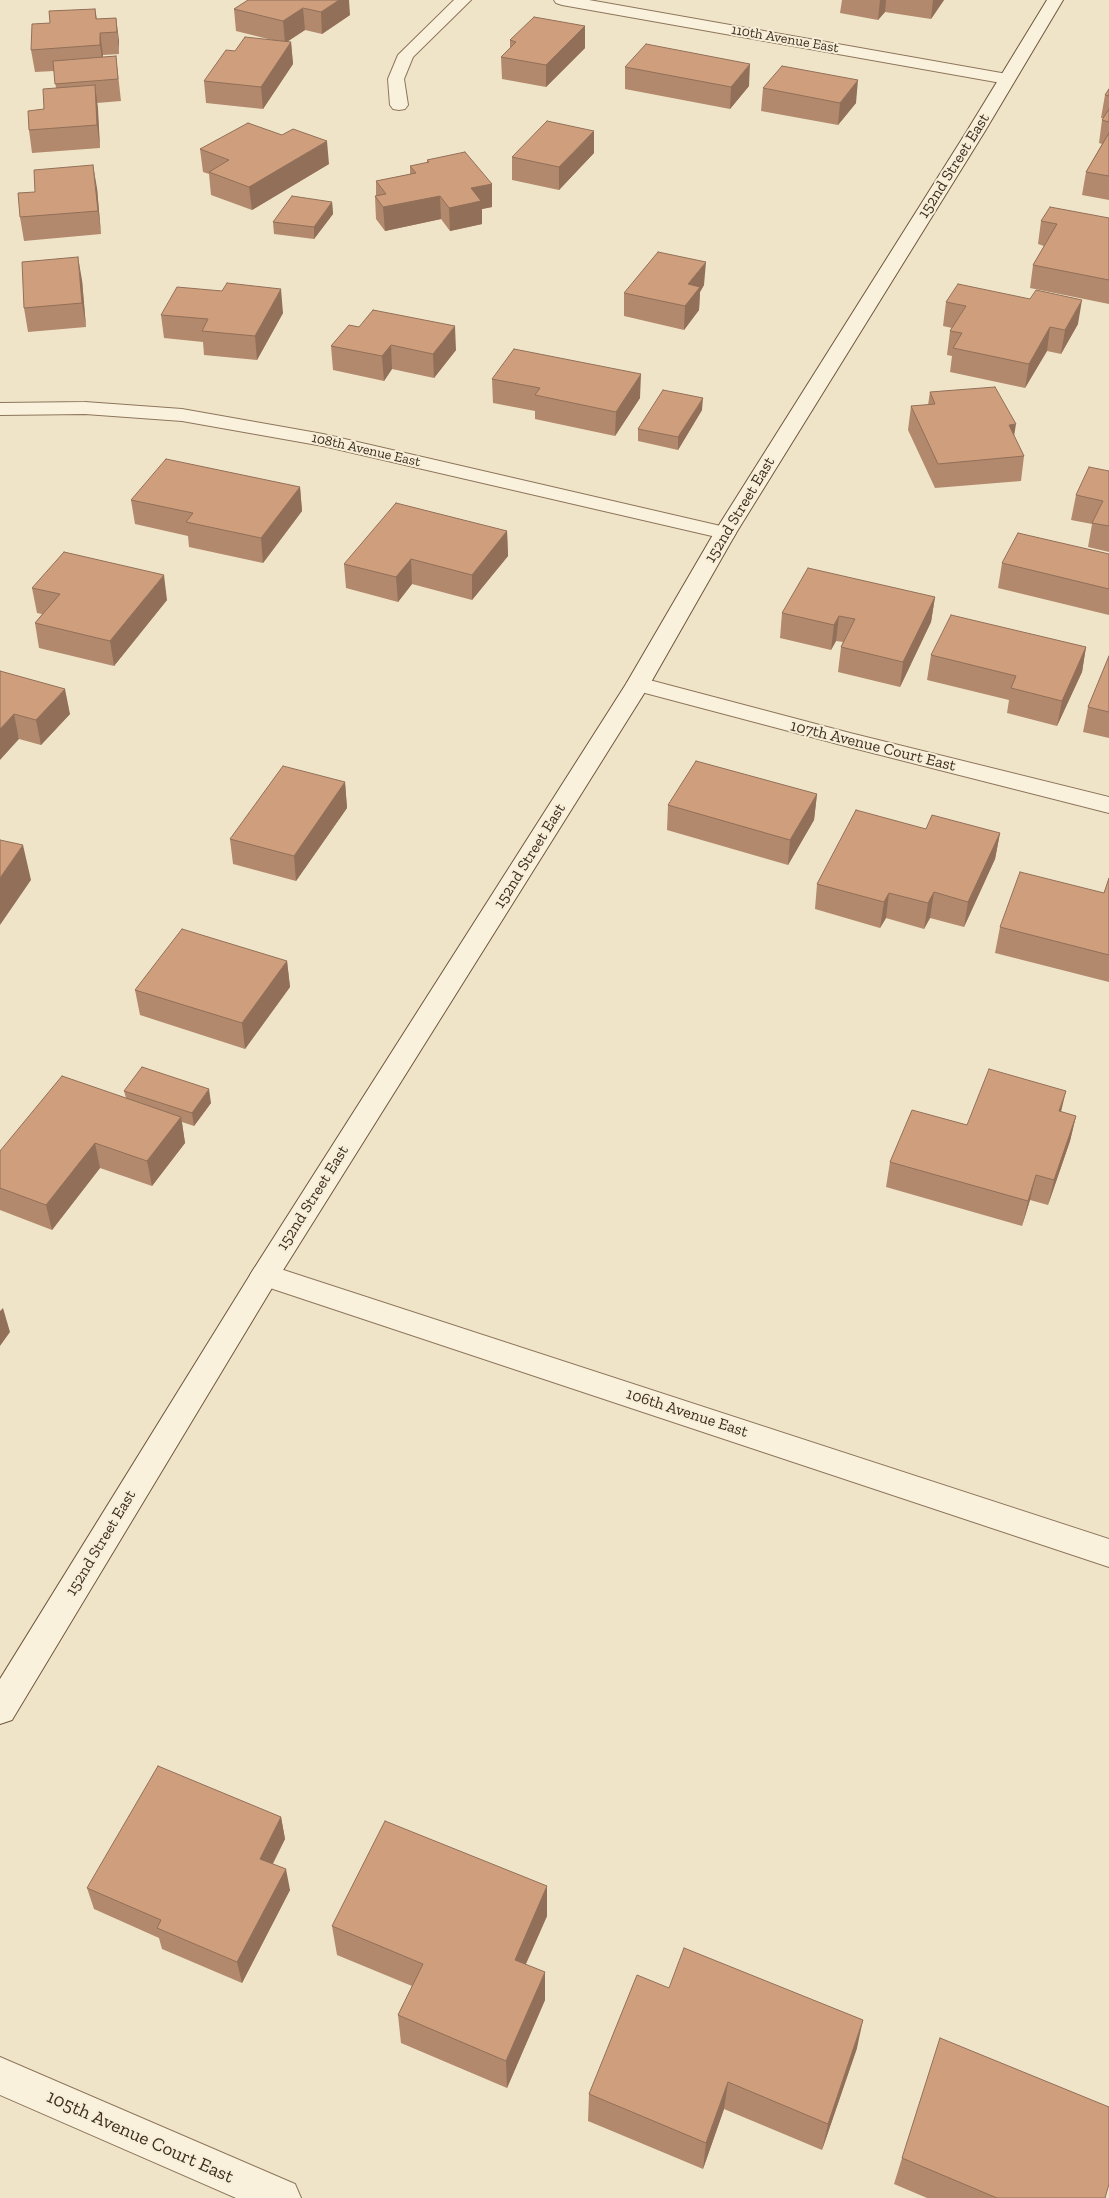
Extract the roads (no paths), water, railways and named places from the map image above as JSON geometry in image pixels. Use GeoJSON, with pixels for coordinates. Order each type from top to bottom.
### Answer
{"type":"FeatureCollection","features":[{"type":"Feature","properties":{"kind":"street"},"geometry":{"type":"LineString","coordinates":[[399,105],[396,79],[406,55],[464,0]]}},
{"type":"Feature","properties":{"kind":"street","name":"110th Avenue East"},"geometry":{"type":"LineString","coordinates":[[562,0],[1007,78]]}},
{"type":"Feature","properties":{"kind":"street","name":"152nd Street East"},"geometry":{"type":"LineString","coordinates":[[0,1709],[265,1275],[638,684],[725,533],[1055,0]]}},
{"type":"Feature","properties":{"kind":"street","name":"108th Avenue East"},"geometry":{"type":"LineString","coordinates":[[0,409],[85,408],[182,416],[267,430],[333,442],[725,533]]}},
{"type":"Feature","properties":{"kind":"street","name":"107th Avenue Court East"},"geometry":{"type":"LineString","coordinates":[[638,684],[1109,806]]}},
{"type":"Feature","properties":{"kind":"street","name":"106th Avenue East"},"geometry":{"type":"LineString","coordinates":[[265,1275],[1109,1553]]}},
{"type":"Feature","properties":{"kind":"street","name":"105th Avenue Court East"},"geometry":{"type":"LineString","coordinates":[[0,2076],[281,2198]]}}]}
